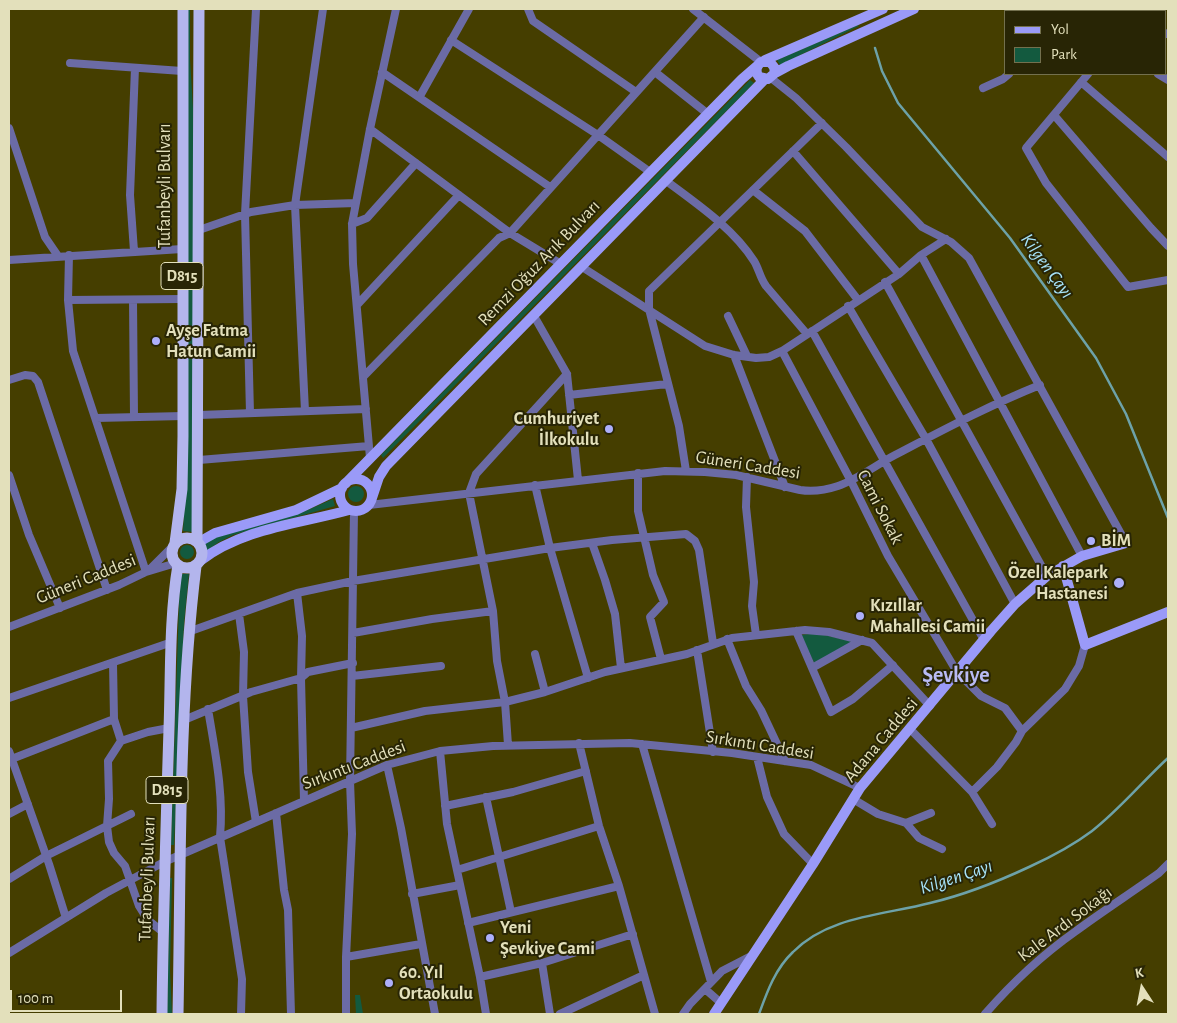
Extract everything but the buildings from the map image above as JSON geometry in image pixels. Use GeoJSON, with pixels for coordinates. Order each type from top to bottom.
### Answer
{"type":"FeatureCollection","features":[{"type":"Feature","properties":{"kind":"highway","name":"Tufanbeyli Bulvarı"},"geometry":{"type":"LineString","coordinates":[[162,1014],[164,862],[174,589],[177,564],[172,555],[182,489],[182,9]]}},
{"type":"Feature","properties":{"kind":"highway","name":"Tufanbeyli Bulvarı"},"geometry":{"type":"LineString","coordinates":[[178,1014],[180,855],[188,632],[198,563],[203,555],[198,541],[199,9]]}},
{"type":"Feature","properties":{"kind":"highway"},"geometry":{"type":"LineString","coordinates":[[174,544],[186,537],[198,541]]}},
{"type":"Feature","properties":{"kind":"highway"},"geometry":{"type":"LineString","coordinates":[[177,564],[187,568],[198,563]]}},
{"type":"Feature","properties":{"kind":"main road","name":"Remzi Oğuz Arık Bulvarı"},"geometry":{"type":"LineString","coordinates":[[343,486],[650,172],[761,63],[883,9]]}},
{"type":"Feature","properties":{"kind":"main road","name":"Remzi Oğuz Arık Bulvarı"},"geometry":{"type":"LineString","coordinates":[[370,503],[379,477],[386,466],[665,180],[770,77],[914,9]]}},
{"type":"Feature","properties":{"kind":"main road"},"geometry":{"type":"LineString","coordinates":[[761,63],[773,64],[770,77],[757,75],[761,63]]}},
{"type":"Feature","properties":{"kind":"main road"},"geometry":{"type":"LineString","coordinates":[[198,541],[215,533],[296,510],[354,479],[364,482],[371,490],[370,503]]}},
{"type":"Feature","properties":{"kind":"main road"},"geometry":{"type":"LineString","coordinates":[[343,486],[340,493],[342,503],[352,511]]}},
{"type":"Feature","properties":{"kind":"main road","name":"Güneri Caddesi"},"geometry":{"type":"LineString","coordinates":[[198,563],[223,545],[242,537],[352,511],[360,511],[370,503]]}},
{"type":"Feature","properties":{"kind":"main road","name":"Adana Caddesi"},"geometry":{"type":"LineString","coordinates":[[714,1014],[813,864],[860,788],[1015,604],[1047,576],[1082,556],[1126,543]]}},
{"type":"Feature","properties":{"kind":"main road"},"geometry":{"type":"LineString","coordinates":[[1064,566],[1085,645],[1168,612]]}},
{"type":"Feature","properties":{"kind":"main road"},"geometry":{"type":"LineString","coordinates":[[722,1014],[755,961],[775,921]]}},
{"type":"Feature","properties":{"kind":"street"},"geometry":{"type":"LineString","coordinates":[[250,413],[245,214],[256,9]]}},
{"type":"Feature","properties":{"kind":"street"},"geometry":{"type":"LineString","coordinates":[[305,412],[295,205],[323,9]]}},
{"type":"Feature","properties":{"kind":"street"},"geometry":{"type":"LineString","coordinates":[[370,458],[364,376],[352,264],[352,224],[396,9]]}},
{"type":"Feature","properties":{"kind":"street"},"geometry":{"type":"LineString","coordinates":[[420,96],[468,9]]}},
{"type":"Feature","properties":{"kind":"street"},"geometry":{"type":"LineString","coordinates":[[528,9],[533,21],[636,92]]}},
{"type":"Feature","properties":{"kind":"street"},"geometry":{"type":"LineString","coordinates":[[693,9],[761,63]]}},
{"type":"Feature","properties":{"kind":"street"},"geometry":{"type":"LineString","coordinates":[[364,376],[499,238],[510,233],[704,17]]}},
{"type":"Feature","properties":{"kind":"street"},"geometry":{"type":"LineString","coordinates":[[451,40],[598,135],[650,172]]}},
{"type":"Feature","properties":{"kind":"street"},"geometry":{"type":"LineString","coordinates":[[70,63],[182,71]]}},
{"type":"Feature","properties":{"kind":"street"},"geometry":{"type":"LineString","coordinates":[[134,251],[130,195],[135,68]]}},
{"type":"Feature","properties":{"kind":"street"},"geometry":{"type":"LineString","coordinates":[[382,72],[420,96],[550,188]]}},
{"type":"Feature","properties":{"kind":"street"},"geometry":{"type":"LineString","coordinates":[[655,72],[708,114]]}},
{"type":"Feature","properties":{"kind":"street"},"geometry":{"type":"LineString","coordinates":[[983,88],[1008,75]]}},
{"type":"Feature","properties":{"kind":"street"},"geometry":{"type":"LineString","coordinates":[[1087,75],[1026,148],[1046,183],[1128,287],[1168,280]]}},
{"type":"Feature","properties":{"kind":"street"},"geometry":{"type":"LineString","coordinates":[[770,77],[822,123],[922,227],[946,239],[969,258],[1126,543]]}},
{"type":"Feature","properties":{"kind":"street"},"geometry":{"type":"LineString","coordinates":[[1081,82],[1168,157]]}},
{"type":"Feature","properties":{"kind":"street"},"geometry":{"type":"LineString","coordinates":[[1054,115],[1150,228],[1168,246]]}},
{"type":"Feature","properties":{"kind":"street"},"geometry":{"type":"LineString","coordinates":[[686,471],[679,426],[649,309],[648,291],[822,123]]}},
{"type":"Feature","properties":{"kind":"street"},"geometry":{"type":"LineString","coordinates":[[9,128],[45,237],[58,256]]}},
{"type":"Feature","properties":{"kind":"street"},"geometry":{"type":"LineString","coordinates":[[370,129],[510,233],[561,264]]}},
{"type":"Feature","properties":{"kind":"street"},"geometry":{"type":"LineString","coordinates":[[793,151],[898,274]]}},
{"type":"Feature","properties":{"kind":"street"},"geometry":{"type":"LineString","coordinates":[[352,224],[367,218],[416,163]]}},
{"type":"Feature","properties":{"kind":"street"},"geometry":{"type":"LineString","coordinates":[[665,180],[720,221],[755,262],[760,278],[766,286],[809,333],[885,460],[984,640]]}},
{"type":"Feature","properties":{"kind":"street"},"geometry":{"type":"LineString","coordinates":[[753,190],[805,231],[858,300]]}},
{"type":"Feature","properties":{"kind":"street"},"geometry":{"type":"LineString","coordinates":[[357,305],[459,195]]}},
{"type":"Feature","properties":{"kind":"street"},"geometry":{"type":"LineString","coordinates":[[199,230],[245,214],[295,205],[356,202]]}},
{"type":"Feature","properties":{"kind":"street"},"geometry":{"type":"LineString","coordinates":[[582,267],[705,346],[734,354],[769,357],[782,351],[898,274],[921,255],[946,239]]}},
{"type":"Feature","properties":{"kind":"street"},"geometry":{"type":"LineString","coordinates":[[9,260],[182,249]]}},
{"type":"Feature","properties":{"kind":"street"},"geometry":{"type":"LineString","coordinates":[[69,255],[68,300],[74,351],[146,572],[174,544]]}},
{"type":"Feature","properties":{"kind":"street"},"geometry":{"type":"LineString","coordinates":[[921,255],[1082,556]]}},
{"type":"Feature","properties":{"kind":"street"},"geometry":{"type":"LineString","coordinates":[[885,282],[1047,576]]}},
{"type":"Feature","properties":{"kind":"street"},"geometry":{"type":"LineString","coordinates":[[68,300],[182,299]]}},
{"type":"Feature","properties":{"kind":"street"},"geometry":{"type":"LineString","coordinates":[[133,300],[134,417]]}},
{"type":"Feature","properties":{"kind":"street"},"geometry":{"type":"LineString","coordinates":[[848,306],[926,439],[1015,604]]}},
{"type":"Feature","properties":{"kind":"street"},"geometry":{"type":"LineString","coordinates":[[534,316],[567,374],[578,480]]}},
{"type":"Feature","properties":{"kind":"street"},"geometry":{"type":"LineString","coordinates":[[728,316],[747,356]]}},
{"type":"Feature","properties":{"kind":"street","name":"Cami Sokak"},"geometry":{"type":"LineString","coordinates":[[782,351],[851,481],[888,556],[957,672],[981,696],[1005,708],[1022,731]]}},
{"type":"Feature","properties":{"kind":"street"},"geometry":{"type":"LineString","coordinates":[[734,354],[785,487]]}},
{"type":"Feature","properties":{"kind":"street"},"geometry":{"type":"LineString","coordinates":[[508,745],[505,702],[497,661],[493,611],[469,493],[476,474],[567,374]]}},
{"type":"Feature","properties":{"kind":"street"},"geometry":{"type":"LineString","coordinates":[[9,380],[25,375],[33,376],[38,382],[107,590]]}},
{"type":"Feature","properties":{"kind":"street"},"geometry":{"type":"LineString","coordinates":[[569,394],[667,384]]}},
{"type":"Feature","properties":{"kind":"street","name":"Güneri Caddesi"},"geometry":{"type":"LineString","coordinates":[[370,503],[638,473],[686,471],[747,477],[785,487],[816,491],[838,487],[851,481],[885,460],[962,420],[1000,401],[1040,385]]}},
{"type":"Feature","properties":{"kind":"street"},"geometry":{"type":"LineString","coordinates":[[199,415],[366,409]]}},
{"type":"Feature","properties":{"kind":"street"},"geometry":{"type":"LineString","coordinates":[[96,418],[183,416]]}},
{"type":"Feature","properties":{"kind":"street"},"geometry":{"type":"LineString","coordinates":[[198,460],[369,446]]}},
{"type":"Feature","properties":{"kind":"street"},"geometry":{"type":"LineString","coordinates":[[638,473],[638,511],[653,575],[664,602],[650,617],[661,659]]}},
{"type":"Feature","properties":{"kind":"street"},"geometry":{"type":"LineString","coordinates":[[9,475],[29,535],[60,608]]}},
{"type":"Feature","properties":{"kind":"street"},"geometry":{"type":"LineString","coordinates":[[747,477],[746,507],[754,582],[752,606],[756,634]]}},
{"type":"Feature","properties":{"kind":"street"},"geometry":{"type":"LineString","coordinates":[[535,485],[550,548],[588,678]]}},
{"type":"Feature","properties":{"kind":"street"},"geometry":{"type":"LineString","coordinates":[[346,1014],[346,957],[352,834],[350,781],[353,663],[352,511]]}},
{"type":"Feature","properties":{"kind":"street"},"geometry":{"type":"LineString","coordinates":[[188,632],[297,593],[550,548],[686,534],[695,541],[699,550],[713,643]]}},
{"type":"Feature","properties":{"kind":"street"},"geometry":{"type":"LineString","coordinates":[[592,543],[606,580],[615,614],[621,668]]}},
{"type":"Feature","properties":{"kind":"street","name":"Güneri Caddesi"},"geometry":{"type":"LineString","coordinates":[[9,627],[107,590],[146,572],[177,564]]}},
{"type":"Feature","properties":{"kind":"street"},"geometry":{"type":"LineString","coordinates":[[297,593],[302,636],[301,678],[304,801]]}},
{"type":"Feature","properties":{"kind":"street"},"geometry":{"type":"LineString","coordinates":[[353,633],[432,619],[493,611]]}},
{"type":"Feature","properties":{"kind":"street"},"geometry":{"type":"LineString","coordinates":[[239,614],[244,652],[243,696],[248,772],[256,822]]}},
{"type":"Feature","properties":{"kind":"street"},"geometry":{"type":"LineString","coordinates":[[796,631],[831,712],[853,699],[893,665]]}},
{"type":"Feature","properties":{"kind":"street"},"geometry":{"type":"LineString","coordinates":[[351,728],[425,711],[505,702],[545,692],[621,668],[696,650],[727,639],[756,634],[796,631],[830,632],[872,643],[930,706]]}},
{"type":"Feature","properties":{"kind":"street"},"geometry":{"type":"LineString","coordinates":[[727,639],[746,686],[761,710],[785,761]]}},
{"type":"Feature","properties":{"kind":"street"},"geometry":{"type":"LineString","coordinates":[[812,668],[862,640]]}},
{"type":"Feature","properties":{"kind":"street"},"geometry":{"type":"LineString","coordinates":[[9,698],[172,642]]}},
{"type":"Feature","properties":{"kind":"street"},"geometry":{"type":"LineString","coordinates":[[972,792],[997,767],[1022,731],[1065,689],[1079,666],[1085,645]]}},
{"type":"Feature","properties":{"kind":"street"},"geometry":{"type":"LineString","coordinates":[[696,650],[714,752]]}},
{"type":"Feature","properties":{"kind":"street"},"geometry":{"type":"LineString","coordinates":[[535,654],[545,692]]}},
{"type":"Feature","properties":{"kind":"street"},"geometry":{"type":"LineString","coordinates":[[113,663],[114,719],[121,741]]}},
{"type":"Feature","properties":{"kind":"street"},"geometry":{"type":"LineString","coordinates":[[184,720],[243,696],[301,678],[308,672],[353,663]]}},
{"type":"Feature","properties":{"kind":"street"},"geometry":{"type":"LineString","coordinates":[[352,676],[441,666]]}},
{"type":"Feature","properties":{"kind":"street"},"geometry":{"type":"LineString","coordinates":[[208,709],[220,790],[222,818],[220,838],[242,979],[241,1014]]}},
{"type":"Feature","properties":{"kind":"street"},"geometry":{"type":"LineString","coordinates":[[66,918],[28,804],[10,757],[114,719]]}},
{"type":"Feature","properties":{"kind":"street"},"geometry":{"type":"LineString","coordinates":[[163,932],[149,921],[139,906],[125,866],[114,853],[109,842],[107,826],[109,799],[108,761],[121,741],[148,732],[169,728]]}},
{"type":"Feature","properties":{"kind":"street"},"geometry":{"type":"LineString","coordinates":[[910,729],[972,792],[992,824]]}},
{"type":"Feature","properties":{"kind":"street"},"geometry":{"type":"LineString","coordinates":[[579,743],[599,826],[619,886],[655,1014]]}},
{"type":"Feature","properties":{"kind":"street"},"geometry":{"type":"LineString","coordinates":[[642,744],[711,982]]}},
{"type":"Feature","properties":{"kind":"street","name":"Sırkıntı Caddesi"},"geometry":{"type":"LineString","coordinates":[[9,953],[106,893],[164,862],[387,765],[440,751],[508,745],[642,744],[811,765],[860,788]]}},
{"type":"Feature","properties":{"kind":"street"},"geometry":{"type":"LineString","coordinates":[[440,751],[447,824],[480,977],[486,1014]]}},
{"type":"Feature","properties":{"kind":"street"},"geometry":{"type":"LineString","coordinates":[[757,757],[767,798],[784,834],[813,864]]}},
{"type":"Feature","properties":{"kind":"street"},"geometry":{"type":"LineString","coordinates":[[387,765],[401,828],[421,944],[436,1014]]}},
{"type":"Feature","properties":{"kind":"street"},"geometry":{"type":"LineString","coordinates":[[445,806],[513,792],[586,771]]}},
{"type":"Feature","properties":{"kind":"street"},"geometry":{"type":"LineString","coordinates":[[486,797],[512,912]]}},
{"type":"Feature","properties":{"kind":"street"},"geometry":{"type":"LineString","coordinates":[[853,799],[878,814],[906,823],[919,838],[942,849]]}},
{"type":"Feature","properties":{"kind":"street"},"geometry":{"type":"LineString","coordinates":[[9,814],[28,804]]}},
{"type":"Feature","properties":{"kind":"street"},"geometry":{"type":"LineString","coordinates":[[276,813],[288,910],[291,1014]]}},
{"type":"Feature","properties":{"kind":"street"},"geometry":{"type":"LineString","coordinates":[[906,823],[931,813]]}},
{"type":"Feature","properties":{"kind":"street"},"geometry":{"type":"LineString","coordinates":[[9,879],[46,856],[131,814]]}},
{"type":"Feature","properties":{"kind":"street"},"geometry":{"type":"LineString","coordinates":[[457,870],[599,826]]}},
{"type":"Feature","properties":{"kind":"street","name":"Kale Ardı Sokağı"},"geometry":{"type":"LineString","coordinates":[[985,1014],[1021,976],[1041,959],[1076,931],[1159,873],[1168,864]]}},
{"type":"Feature","properties":{"kind":"street"},"geometry":{"type":"LineString","coordinates":[[412,894],[460,885]]}},
{"type":"Feature","properties":{"kind":"street"},"geometry":{"type":"LineString","coordinates":[[468,923],[619,886]]}},
{"type":"Feature","properties":{"kind":"street"},"geometry":{"type":"LineString","coordinates":[[480,977],[542,963],[632,934]]}},
{"type":"Feature","properties":{"kind":"street"},"geometry":{"type":"LineString","coordinates":[[346,957],[421,944]]}},
{"type":"Feature","properties":{"kind":"street"},"geometry":{"type":"LineString","coordinates":[[683,1014],[690,1004],[722,971],[751,956]]}},
{"type":"Feature","properties":{"kind":"street"},"geometry":{"type":"LineString","coordinates":[[542,963],[550,1014]]}},
{"type":"Feature","properties":{"kind":"street"},"geometry":{"type":"LineString","coordinates":[[560,1014],[644,975]]}},
{"type":"Feature","properties":{"kind":"street"},"geometry":{"type":"LineString","coordinates":[[705,988],[721,1003]]}},
{"type":"Feature","properties":{"kind":"green space"},"geometry":{"type":"Polygon","coordinates":[[[188,9],[190,9],[190,59],[193,108],[193,532],[183,531],[188,446],[188,9]]]}},
{"type":"Feature","properties":{"kind":"green space"},"geometry":{"type":"Polygon","coordinates":[[[858,25],[780,65],[777,60],[858,25]]]}},
{"type":"Feature","properties":{"kind":"green space"},"geometry":{"type":"Polygon","coordinates":[[[750,80],[754,83],[383,458],[381,455],[750,80]]]}},
{"type":"Feature","properties":{"kind":"green space"},"geometry":{"type":"Polygon","coordinates":[[[356,486],[362,488],[364,494],[362,500],[356,502],[350,500],[348,494],[350,488],[356,486]]]}},
{"type":"Feature","properties":{"kind":"green space"},"geometry":{"type":"Polygon","coordinates":[[[333,499],[335,506],[233,535],[205,552],[203,541],[303,512],[333,499]]]}},
{"type":"Feature","properties":{"kind":"green space"},"geometry":{"type":"Polygon","coordinates":[[[187,545],[192,547],[194,552],[192,557],[187,559],[182,557],[180,552],[182,547],[187,545]]]}},
{"type":"Feature","properties":{"kind":"green space"},"geometry":{"type":"Polygon","coordinates":[[[180,574],[189,574],[184,623],[174,845],[171,845],[180,574]]]}},
{"type":"Feature","properties":{"kind":"green space"},"geometry":{"type":"Polygon","coordinates":[[[816,633],[854,642],[814,663],[801,635],[816,633]]]}},
{"type":"Feature","properties":{"kind":"green space"},"geometry":{"type":"Polygon","coordinates":[[[170,878],[172,878],[170,970],[172,1014],[167,1014],[170,878]]]}},
{"type":"Feature","properties":{"kind":"green space"},"geometry":{"type":"Polygon","coordinates":[[[355,995],[360,995],[363,1014],[356,1014],[355,995]]]}},
{"type":"Feature","properties":{"kind":"waterway","name":"Kilgen Çayı"},"geometry":{"type":"LineString","coordinates":[[875,48],[882,71],[898,103],[1010,238],[1096,358],[1126,414],[1168,518]]}},
{"type":"Feature","properties":{"kind":"waterway","name":"Kilgen Çayı"},"geometry":{"type":"LineString","coordinates":[[759,1014],[776,973],[793,952],[807,940],[823,931],[857,918],[943,900],[968,892],[1005,878],[1061,851],[1077,842],[1102,823],[1168,758]]}},
{"type":"Feature","properties":{"kind":"place","name":"Ayşe Fatma Hatun Camii"},"geometry":{"type":"Point","coordinates":[156,341]}},
{"type":"Feature","properties":{"kind":"place","name":"Cumhuriyet İlkokulu"},"geometry":{"type":"Point","coordinates":[609,429]}},
{"type":"Feature","properties":{"kind":"place","name":"BİM"},"geometry":{"type":"Point","coordinates":[1091,541]}},
{"type":"Feature","properties":{"kind":"place","name":"Özel Kalepark Hastanesi"},"geometry":{"type":"Point","coordinates":[1119,583]}},
{"type":"Feature","properties":{"kind":"place","name":"Kızıllar Mahallesi Camii"},"geometry":{"type":"Point","coordinates":[860,616]}},
{"type":"Feature","properties":{"kind":"place","name":"Yeni Şevkiye Cami"},"geometry":{"type":"Point","coordinates":[490,938]}},
{"type":"Feature","properties":{"kind":"place","name":"60. Yıl Ortaokulu"},"geometry":{"type":"Point","coordinates":[389,983]}},
{"type":"Feature","properties":{"kind":"district","name":"Şevkiye"},"geometry":{"type":"Point","coordinates":[956,675]}}]}
